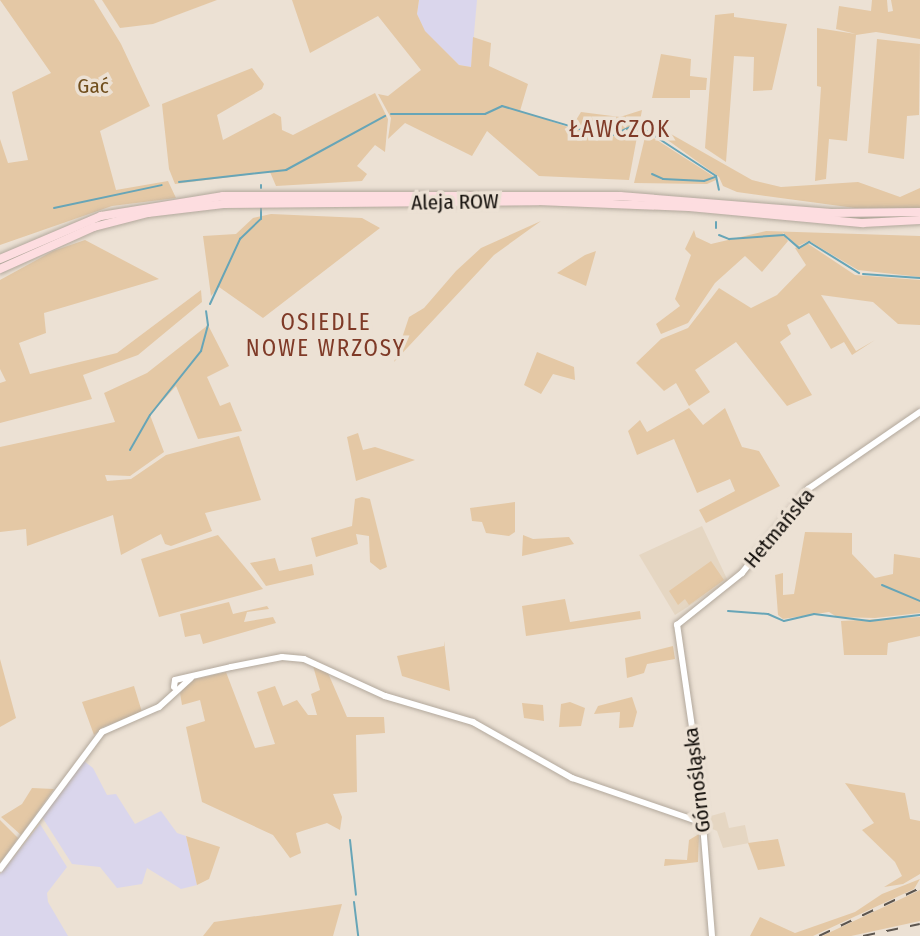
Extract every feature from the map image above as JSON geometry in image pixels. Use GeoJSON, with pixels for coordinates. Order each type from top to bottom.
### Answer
{"type":"FeatureCollection","features":[{"type":"Feature","properties":{"kind":"main road","name":"Aleja ROW"},"geometry":{"type":"LineString","coordinates":[[0,258],[101,216],[199,197],[633,200],[831,213],[920,212]]}},
{"type":"Feature","properties":{"kind":"main road","name":"Aleja ROW"},"geometry":{"type":"LineString","coordinates":[[0,269],[94,227],[193,206],[618,200]]}},
{"type":"Feature","properties":{"kind":"main road","name":"Aleja ROW"},"geometry":{"type":"LineString","coordinates":[[633,200],[824,220],[920,220]]}},
{"type":"Feature","properties":{"kind":"street","name":"Hetmańska"},"geometry":{"type":"LineString","coordinates":[[677,625],[742,573],[804,493],[920,412]]}},
{"type":"Feature","properties":{"kind":"street","name":"Górnośląska"},"geometry":{"type":"LineString","coordinates":[[677,625],[703,823],[712,936]]}},
{"type":"Feature","properties":{"kind":"street"},"geometry":{"type":"LineString","coordinates":[[0,869],[102,732],[170,699],[178,685],[193,676],[276,658],[307,660],[385,695],[473,722],[572,778],[703,823]]}},
{"type":"Feature","properties":{"kind":"shaded area"},"geometry":{"type":"Polygon","coordinates":[[[419,0],[477,0],[471,67],[459,65],[425,32],[417,14],[419,0]]]}},
{"type":"Feature","properties":{"kind":"shaded area"},"geometry":{"type":"Polygon","coordinates":[[[702,526],[728,581],[675,615],[639,555],[702,526]]]}},
{"type":"Feature","properties":{"kind":"shaded area"},"geometry":{"type":"Polygon","coordinates":[[[84,761],[93,768],[107,795],[116,794],[135,824],[161,811],[177,833],[186,836],[197,885],[181,889],[147,868],[142,884],[117,888],[100,867],[72,864],[42,817],[84,761]]]}},
{"type":"Feature","properties":{"kind":"shaded area"},"geometry":{"type":"Polygon","coordinates":[[[725,812],[729,828],[745,825],[749,843],[723,848],[717,831],[708,827],[707,817],[725,812]]]}},
{"type":"Feature","properties":{"kind":"shaded area"},"geometry":{"type":"Polygon","coordinates":[[[40,824],[67,867],[47,893],[48,902],[68,936],[0,936],[0,874],[40,824]]]}},
{"type":"Feature","properties":{"kind":"green space","name":"Gać"},"geometry":{"type":"Polygon","coordinates":[[[0,0],[94,0],[121,44],[150,106],[100,131],[116,190],[168,181],[176,198],[112,206],[0,245],[0,139],[8,163],[28,160],[12,92],[51,73],[0,0]]]}},
{"type":"Feature","properties":{"kind":"green space"},"geometry":{"type":"Polygon","coordinates":[[[102,0],[217,0],[153,24],[120,28],[102,0]]]}},
{"type":"Feature","properties":{"kind":"green space"},"geometry":{"type":"Polygon","coordinates":[[[292,0],[419,0],[417,14],[425,31],[459,65],[471,67],[473,37],[491,43],[489,66],[528,84],[520,111],[571,128],[581,112],[620,117],[642,110],[629,180],[539,176],[487,131],[472,156],[405,123],[388,139],[391,118],[378,94],[388,96],[421,70],[378,16],[310,53],[292,0]]]}},
{"type":"Feature","properties":{"kind":"green space"},"geometry":{"type":"Polygon","coordinates":[[[872,0],[887,0],[888,12],[893,11],[891,0],[920,0],[920,39],[876,32],[856,35],[847,141],[829,139],[826,179],[815,181],[821,87],[817,86],[817,28],[856,34],[836,29],[839,6],[871,11],[872,0]]]}},
{"type":"Feature","properties":{"kind":"green space"},"geometry":{"type":"Polygon","coordinates":[[[734,13],[734,17],[787,24],[772,90],[753,91],[754,57],[734,56],[726,162],[705,148],[715,15],[734,13]]]}},
{"type":"Feature","properties":{"kind":"green space"},"geometry":{"type":"Polygon","coordinates":[[[877,39],[920,44],[919,115],[907,116],[904,159],[868,153],[877,39]]]}},
{"type":"Feature","properties":{"kind":"green space"},"geometry":{"type":"Polygon","coordinates":[[[661,54],[691,59],[690,76],[707,78],[706,90],[690,90],[690,98],[652,98],[661,54]]]}},
{"type":"Feature","properties":{"kind":"green space"},"geometry":{"type":"Polygon","coordinates":[[[252,68],[264,84],[262,89],[217,115],[223,140],[274,113],[281,117],[282,130],[293,135],[375,93],[388,119],[385,152],[375,145],[357,166],[367,174],[362,181],[276,186],[270,172],[175,184],[169,169],[162,104],[252,68]]]}},
{"type":"Feature","properties":{"kind":"green space"},"geometry":{"type":"Polygon","coordinates":[[[648,126],[662,129],[752,180],[781,187],[858,182],[900,197],[920,188],[920,208],[855,208],[737,192],[723,186],[719,177],[648,126]]]}},
{"type":"Feature","properties":{"kind":"green space"},"geometry":{"type":"Polygon","coordinates":[[[646,133],[716,180],[707,184],[634,183],[646,133]]]}},
{"type":"Feature","properties":{"kind":"green space"},"geometry":{"type":"Polygon","coordinates":[[[271,214],[362,218],[380,228],[263,318],[219,287],[211,296],[203,236],[236,234],[253,218],[271,214]]]}},
{"type":"Feature","properties":{"kind":"green space"},"geometry":{"type":"Polygon","coordinates":[[[541,221],[494,255],[394,362],[409,317],[424,308],[456,271],[481,248],[541,221]]]}},
{"type":"Feature","properties":{"kind":"green space"},"geometry":{"type":"Polygon","coordinates":[[[694,230],[696,237],[711,244],[766,231],[920,236],[920,277],[858,270],[809,241],[798,246],[782,232],[788,241],[762,272],[745,256],[715,283],[688,323],[661,334],[656,324],[680,306],[675,299],[691,255],[685,249],[694,230]]]}},
{"type":"Feature","properties":{"kind":"green space"},"geometry":{"type":"Polygon","coordinates":[[[85,240],[159,279],[44,313],[46,333],[19,343],[30,374],[117,353],[201,290],[202,302],[138,355],[83,375],[92,399],[0,423],[0,383],[6,381],[0,369],[0,280],[53,251],[85,240]]]}},
{"type":"Feature","properties":{"kind":"green space"},"geometry":{"type":"Polygon","coordinates":[[[807,243],[855,275],[920,280],[920,325],[898,324],[873,302],[821,295],[856,351],[875,340],[852,355],[844,342],[831,349],[809,313],[787,325],[791,334],[780,342],[812,395],[787,406],[736,342],[695,370],[710,392],[689,406],[676,383],[664,391],[636,363],[661,339],[688,328],[719,288],[751,308],[777,295],[806,265],[795,248],[807,243]]]}},
{"type":"Feature","properties":{"kind":"green space"},"geometry":{"type":"Polygon","coordinates":[[[596,251],[586,286],[557,273],[585,255],[596,251]]]}},
{"type":"Feature","properties":{"kind":"green space"},"geometry":{"type":"Polygon","coordinates":[[[208,325],[229,366],[207,377],[220,406],[230,402],[242,431],[198,439],[176,386],[150,415],[164,452],[130,476],[105,475],[107,481],[131,479],[166,455],[239,436],[261,500],[205,513],[212,531],[171,546],[165,544],[161,534],[121,555],[113,515],[27,546],[26,529],[0,532],[0,447],[115,422],[104,393],[147,373],[208,325]]]}},
{"type":"Feature","properties":{"kind":"green space"},"geometry":{"type":"Polygon","coordinates":[[[537,352],[574,367],[575,380],[553,374],[541,394],[524,385],[537,352]]]}},
{"type":"Feature","properties":{"kind":"green space"},"geometry":{"type":"Polygon","coordinates":[[[689,408],[703,425],[725,408],[742,447],[759,451],[780,486],[706,523],[699,510],[735,491],[730,479],[697,493],[674,439],[637,455],[628,431],[640,420],[647,432],[689,408]]]}},
{"type":"Feature","properties":{"kind":"green space"},"geometry":{"type":"Polygon","coordinates":[[[358,433],[363,450],[375,447],[415,460],[356,481],[347,437],[358,433]]]}},
{"type":"Feature","properties":{"kind":"green space"},"geometry":{"type":"Polygon","coordinates":[[[355,499],[370,499],[387,567],[380,570],[370,562],[369,536],[356,534],[358,544],[316,557],[311,538],[352,526],[355,499]]]}},
{"type":"Feature","properties":{"kind":"green space"},"geometry":{"type":"Polygon","coordinates":[[[515,502],[515,532],[509,536],[486,533],[482,522],[472,521],[470,508],[515,502]]]}},
{"type":"Feature","properties":{"kind":"green space"},"geometry":{"type":"Polygon","coordinates":[[[805,532],[852,533],[852,554],[875,578],[893,574],[894,554],[920,558],[920,613],[875,618],[837,617],[829,612],[783,619],[778,615],[775,575],[783,573],[783,595],[794,594],[805,532]]]}},
{"type":"Feature","properties":{"kind":"green space"},"geometry":{"type":"Polygon","coordinates":[[[218,535],[263,589],[159,617],[141,559],[218,535]]]}},
{"type":"Feature","properties":{"kind":"green space"},"geometry":{"type":"Polygon","coordinates":[[[523,535],[533,539],[569,537],[574,544],[522,556],[523,535]]]}},
{"type":"Feature","properties":{"kind":"green space"},"geometry":{"type":"Polygon","coordinates":[[[275,558],[279,571],[312,564],[314,575],[266,586],[250,563],[275,558]]]}},
{"type":"Feature","properties":{"kind":"green space"},"geometry":{"type":"Polygon","coordinates":[[[711,561],[724,580],[689,605],[685,599],[678,605],[669,591],[711,561]]]}},
{"type":"Feature","properties":{"kind":"green space"},"geometry":{"type":"Polygon","coordinates":[[[565,599],[570,622],[640,611],[641,619],[526,636],[522,606],[565,599]]]}},
{"type":"Feature","properties":{"kind":"green space"},"geometry":{"type":"Polygon","coordinates":[[[229,602],[233,614],[267,606],[269,609],[247,612],[244,622],[273,617],[276,623],[203,644],[200,634],[185,637],[180,614],[229,602]]]}},
{"type":"Feature","properties":{"kind":"green space"},"geometry":{"type":"Polygon","coordinates":[[[920,617],[920,636],[888,643],[887,655],[844,655],[841,621],[920,617]]]}},
{"type":"Feature","properties":{"kind":"green space"},"geometry":{"type":"Polygon","coordinates":[[[444,641],[450,691],[402,676],[397,656],[444,646],[444,641]]]}},
{"type":"Feature","properties":{"kind":"green space"},"geometry":{"type":"Polygon","coordinates":[[[673,646],[675,659],[647,664],[644,673],[627,678],[625,658],[673,646]]]}},
{"type":"Feature","properties":{"kind":"green space"},"geometry":{"type":"Polygon","coordinates":[[[0,659],[16,718],[0,727],[0,659]]]}},
{"type":"Feature","properties":{"kind":"green space"},"geometry":{"type":"Polygon","coordinates":[[[313,666],[328,673],[347,717],[384,717],[385,733],[356,735],[357,792],[333,794],[342,817],[340,830],[327,823],[296,833],[301,853],[290,858],[273,835],[202,802],[186,727],[205,721],[200,700],[182,705],[180,693],[192,680],[226,672],[255,748],[275,744],[257,692],[275,686],[283,706],[297,700],[308,715],[317,715],[311,694],[320,690],[313,666]]]}},
{"type":"Feature","properties":{"kind":"green space"},"geometry":{"type":"Polygon","coordinates":[[[134,686],[142,712],[103,727],[94,735],[82,702],[134,686]]]}},
{"type":"Feature","properties":{"kind":"green space"},"geometry":{"type":"Polygon","coordinates":[[[632,697],[637,712],[633,727],[619,728],[620,712],[594,714],[598,706],[632,697]]]}},
{"type":"Feature","properties":{"kind":"green space"},"geometry":{"type":"Polygon","coordinates":[[[570,702],[585,708],[581,726],[559,727],[561,704],[570,702]]]}},
{"type":"Feature","properties":{"kind":"green space"},"geometry":{"type":"Polygon","coordinates":[[[522,703],[543,705],[544,721],[524,718],[522,703]]]}},
{"type":"Feature","properties":{"kind":"green space"},"geometry":{"type":"Polygon","coordinates":[[[845,783],[905,793],[910,819],[920,821],[920,874],[903,884],[884,887],[902,876],[895,862],[862,830],[874,823],[845,783]]]}},
{"type":"Feature","properties":{"kind":"green space"},"geometry":{"type":"Polygon","coordinates":[[[32,788],[54,789],[21,835],[1,817],[22,804],[32,788]]]}},
{"type":"Feature","properties":{"kind":"green space"},"geometry":{"type":"Polygon","coordinates":[[[0,820],[18,838],[0,863],[0,820]]]}},
{"type":"Feature","properties":{"kind":"green space"},"geometry":{"type":"Polygon","coordinates":[[[699,834],[698,862],[664,866],[665,859],[687,860],[689,840],[699,834]]]}},
{"type":"Feature","properties":{"kind":"green space"},"geometry":{"type":"Polygon","coordinates":[[[186,836],[220,847],[209,879],[197,885],[186,836]]]}},
{"type":"Feature","properties":{"kind":"green space"},"geometry":{"type":"Polygon","coordinates":[[[778,839],[785,866],[758,870],[748,843],[778,839]]]}},
{"type":"Feature","properties":{"kind":"green space"},"geometry":{"type":"Polygon","coordinates":[[[920,879],[914,889],[813,936],[750,936],[760,917],[795,933],[855,912],[882,894],[920,879]]]}},
{"type":"Feature","properties":{"kind":"green space"},"geometry":{"type":"Polygon","coordinates":[[[920,890],[920,921],[851,936],[822,936],[920,890]]]}},
{"type":"Feature","properties":{"kind":"green space"},"geometry":{"type":"Polygon","coordinates":[[[342,904],[333,936],[203,936],[214,922],[342,904]]]}},
{"type":"Feature","properties":{"kind":"waterway"},"geometry":{"type":"LineString","coordinates":[[391,114],[485,114],[502,106],[590,132]]}},
{"type":"Feature","properties":{"kind":"waterway"},"geometry":{"type":"LineString","coordinates":[[179,182],[286,170],[385,116]]}},
{"type":"Feature","properties":{"kind":"waterway"},"geometry":{"type":"LineString","coordinates":[[595,133],[613,135],[632,126],[641,128]]}},
{"type":"Feature","properties":{"kind":"waterway"},"geometry":{"type":"LineString","coordinates":[[647,131],[716,176],[719,190]]}},
{"type":"Feature","properties":{"kind":"waterway"},"geometry":{"type":"LineString","coordinates":[[652,174],[663,179],[704,181],[715,177]]}},
{"type":"Feature","properties":{"kind":"waterway"},"geometry":{"type":"LineString","coordinates":[[54,208],[162,185]]}},
{"type":"Feature","properties":{"kind":"waterway"},"geometry":{"type":"LineString","coordinates":[[210,304],[240,239],[261,219],[261,208]]}},
{"type":"Feature","properties":{"kind":"waterway"},"geometry":{"type":"LineString","coordinates":[[716,222],[716,228]]}},
{"type":"Feature","properties":{"kind":"waterway"},"geometry":{"type":"LineString","coordinates":[[719,235],[729,239],[784,235],[799,248],[809,242],[859,273]]}},
{"type":"Feature","properties":{"kind":"waterway"},"geometry":{"type":"LineString","coordinates":[[863,274],[920,278]]}},
{"type":"Feature","properties":{"kind":"waterway"},"geometry":{"type":"LineString","coordinates":[[130,450],[150,415],[201,351],[208,325],[206,311]]}},
{"type":"Feature","properties":{"kind":"waterway"},"geometry":{"type":"LineString","coordinates":[[882,585],[920,601]]}},
{"type":"Feature","properties":{"kind":"waterway"},"geometry":{"type":"LineString","coordinates":[[728,611],[768,614],[784,621],[814,614],[870,621],[920,615]]}},
{"type":"Feature","properties":{"kind":"waterway"},"geometry":{"type":"LineString","coordinates":[[350,840],[356,895]]}},
{"type":"Feature","properties":{"kind":"waterway"},"geometry":{"type":"LineString","coordinates":[[354,902],[358,936]]}},
{"type":"Feature","properties":{"kind":"railway"},"geometry":{"type":"LineString","coordinates":[[819,936],[920,888]]}},
{"type":"Feature","properties":{"kind":"railway"},"geometry":{"type":"LineString","coordinates":[[863,936],[920,924]]}},
{"type":"Feature","properties":{"kind":"district","name":"ŁAWCZOK"},"geometry":{"type":"Point","coordinates":[620,129]}},
{"type":"Feature","properties":{"kind":"district","name":"OSIEDLE NOWE WRZOSY"},"geometry":{"type":"Point","coordinates":[326,335]}}]}
